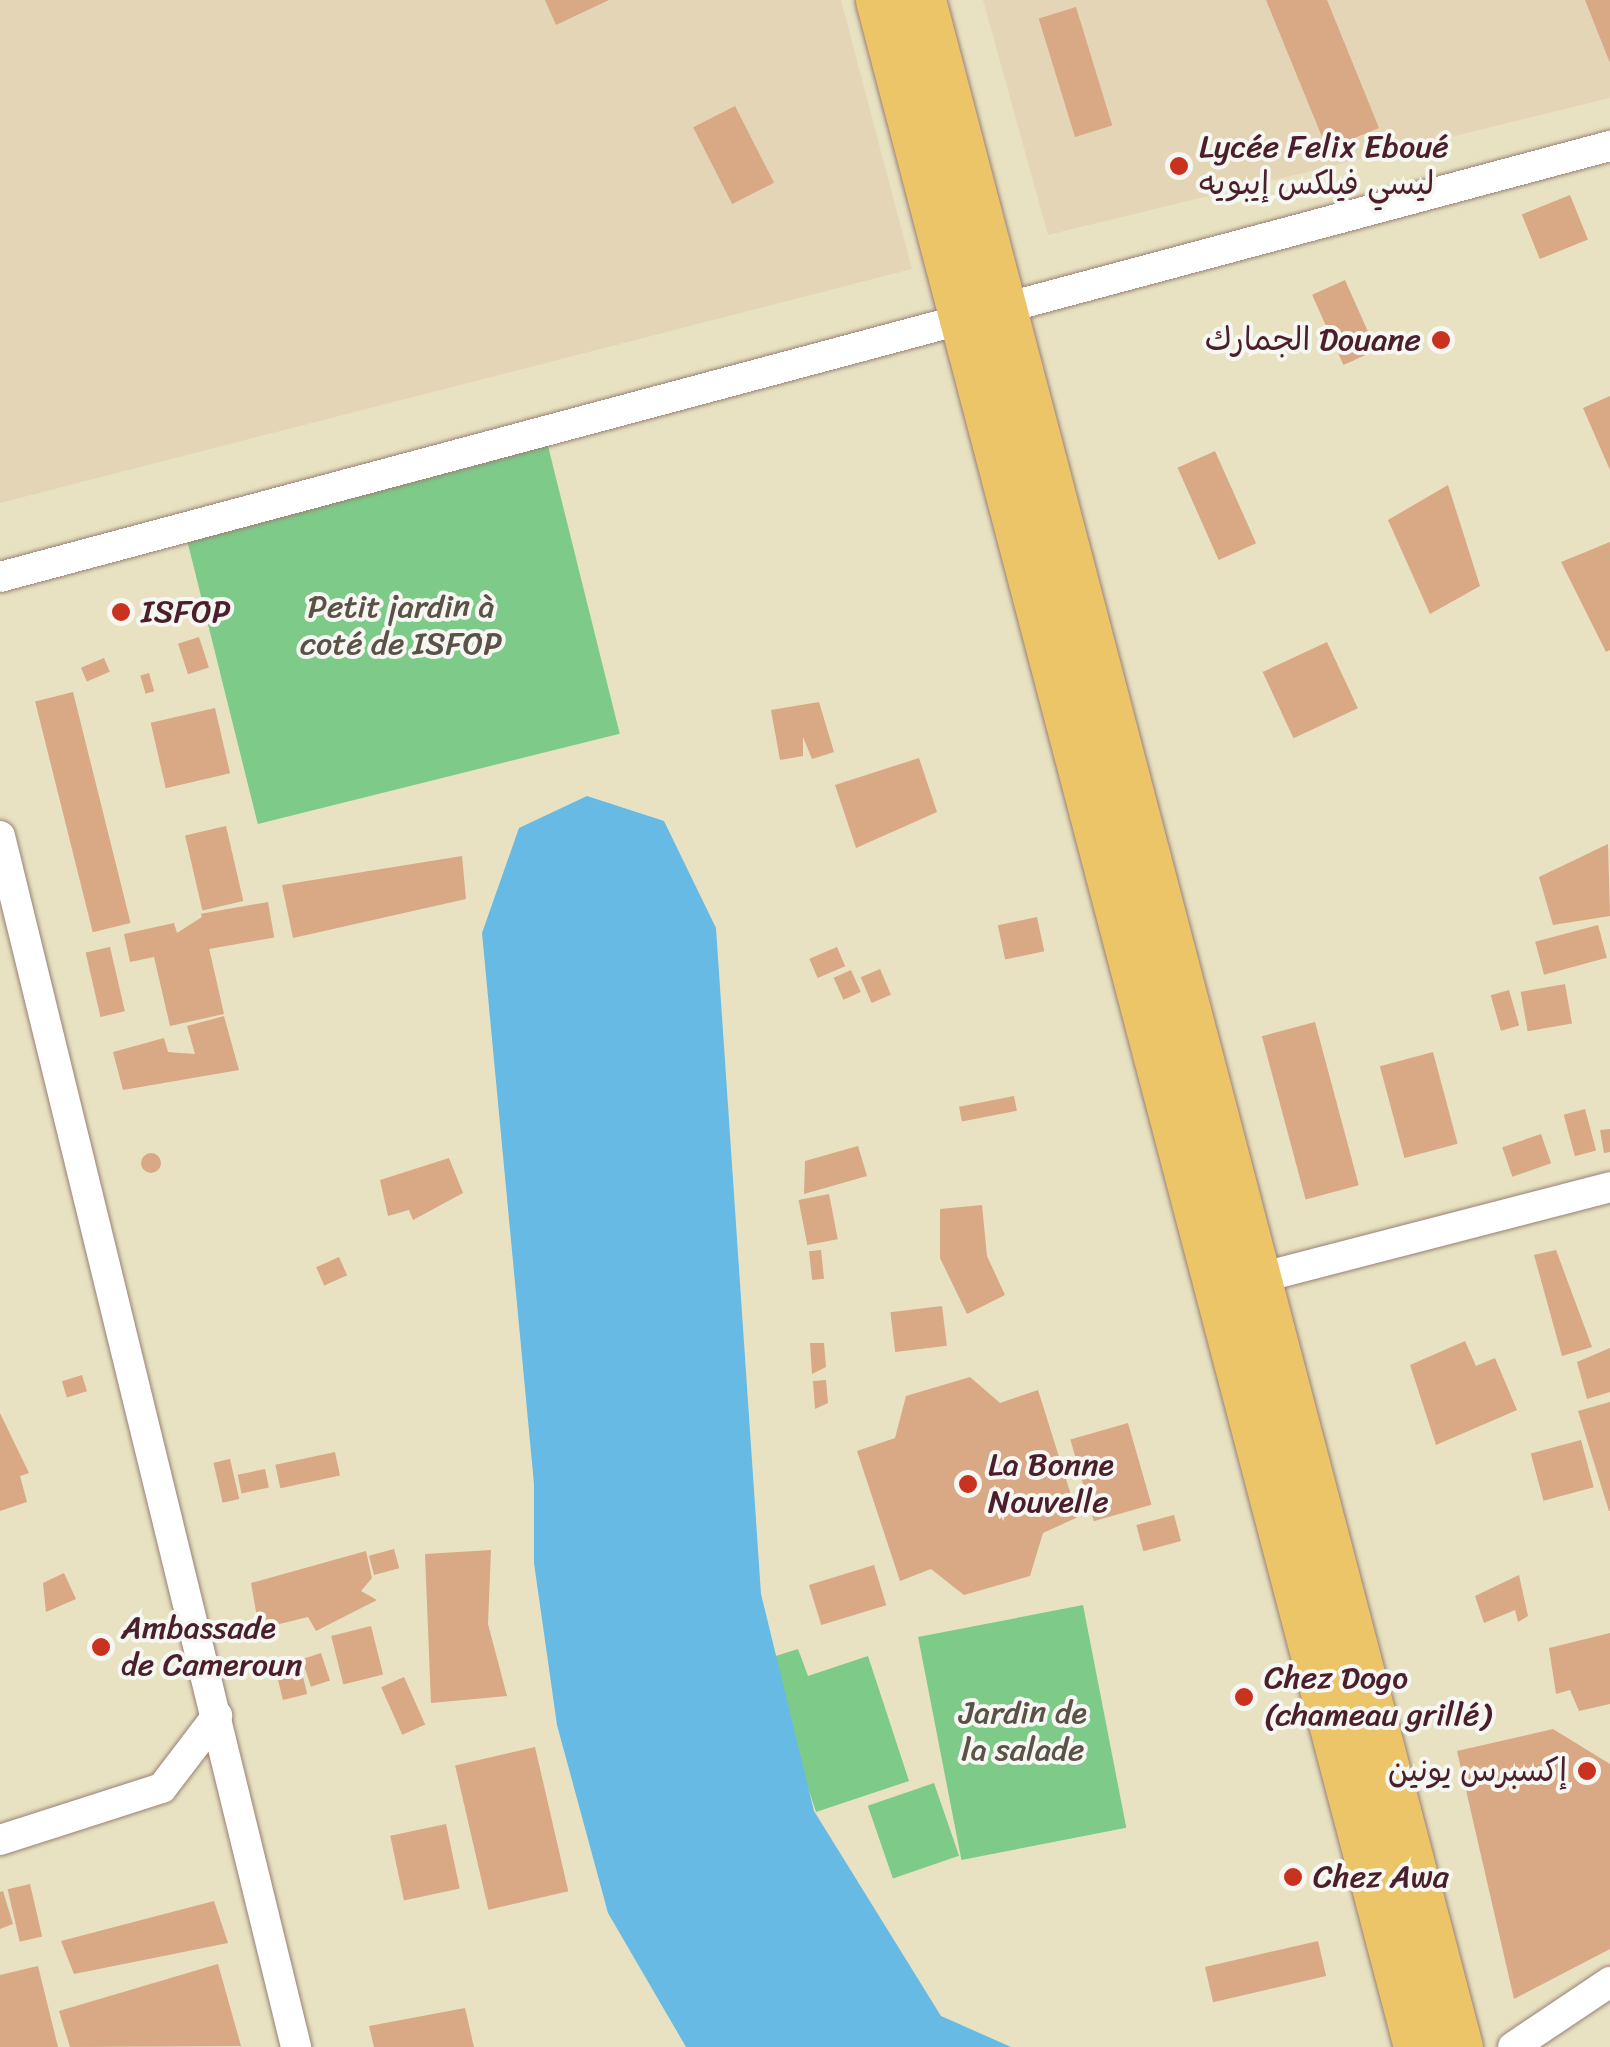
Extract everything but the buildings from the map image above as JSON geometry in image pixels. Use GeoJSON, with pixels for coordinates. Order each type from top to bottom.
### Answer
{"type":"FeatureCollection","features":[{"type":"Feature","properties":{"kind":"main road"},"geometry":{"type":"LineString","coordinates":[[878,0],[962,320],[1460,2047]]}},
{"type":"Feature","properties":{"kind":"main road"},"geometry":{"type":"LineString","coordinates":[[923,0],[1006,307],[1416,2047]]}},
{"type":"Feature","properties":{"kind":"street"},"geometry":{"type":"LineString","coordinates":[[0,577],[1610,146]]}},
{"type":"Feature","properties":{"kind":"street"},"geometry":{"type":"LineString","coordinates":[[0,836],[296,2047]]}},
{"type":"Feature","properties":{"kind":"street"},"geometry":{"type":"LineString","coordinates":[[1238,1284],[1610,1187]]}},
{"type":"Feature","properties":{"kind":"street"},"geometry":{"type":"LineString","coordinates":[[0,1840],[162,1788],[217,1716]]}},
{"type":"Feature","properties":{"kind":"street"},"geometry":{"type":"LineString","coordinates":[[1514,2047],[1610,1982]]}},
{"type":"Feature","properties":{"kind":"shaded area"},"geometry":{"type":"Polygon","coordinates":[[[0,0],[841,0],[912,269],[0,503],[0,0]]]}},
{"type":"Feature","properties":{"kind":"shaded area","name":"Lycée Felix Eboué ليسي فيلكس إيبويه"},"geometry":{"type":"Polygon","coordinates":[[[983,0],[1610,0],[1610,98],[1048,235],[983,0]]]}},
{"type":"Feature","properties":{"kind":"green space","name":"Petit jardin à coté de ISFOP"},"geometry":{"type":"Polygon","coordinates":[[[544,430],[620,734],[258,824],[182,520],[544,430]]]}},
{"type":"Feature","properties":{"kind":"green space","name":"Jardin de la salade"},"geometry":{"type":"Polygon","coordinates":[[[1083,1605],[1126,1828],[961,1860],[918,1637],[1083,1605]]]}},
{"type":"Feature","properties":{"kind":"green space","name":"Jardin de la salade"},"geometry":{"type":"Polygon","coordinates":[[[798,1649],[808,1676],[868,1656],[909,1781],[816,1812],[766,1659],[798,1649]]]}},
{"type":"Feature","properties":{"kind":"green space","name":"Jardin de la salade"},"geometry":{"type":"Polygon","coordinates":[[[934,1783],[959,1856],[893,1879],[868,1806],[934,1783]]]}},
{"type":"Feature","properties":{"kind":"water"},"geometry":{"type":"Polygon","coordinates":[[[587,796],[664,821],[716,928],[761,1594],[814,1811],[941,2016],[1011,2047],[686,2047],[608,1913],[557,1725],[534,1563],[534,1484],[482,933],[519,828],[587,796]]]}},
{"type":"Feature","properties":{"kind":"place","name":"Lycée Felix Eboué ليسي فيلكس إيبويه"},"geometry":{"type":"Point","coordinates":[1179,166]}},
{"type":"Feature","properties":{"kind":"place","name":"الجمارك Douane"},"geometry":{"type":"Point","coordinates":[1441,340]}},
{"type":"Feature","properties":{"kind":"place","name":"ISFOP"},"geometry":{"type":"Point","coordinates":[121,612]}},
{"type":"Feature","properties":{"kind":"place","name":"La Bonne Nouvelle"},"geometry":{"type":"Point","coordinates":[968,1484]}},
{"type":"Feature","properties":{"kind":"place","name":"Ambassade de Cameroun"},"geometry":{"type":"Point","coordinates":[101,1647]}},
{"type":"Feature","properties":{"kind":"place","name":"Chez Dogo (chameau grillé)"},"geometry":{"type":"Point","coordinates":[1244,1697]}},
{"type":"Feature","properties":{"kind":"place","name":"إكسبرس يونين"},"geometry":{"type":"Point","coordinates":[1587,1771]}},
{"type":"Feature","properties":{"kind":"place","name":"Chez Awa"},"geometry":{"type":"Point","coordinates":[1293,1877]}}]}
